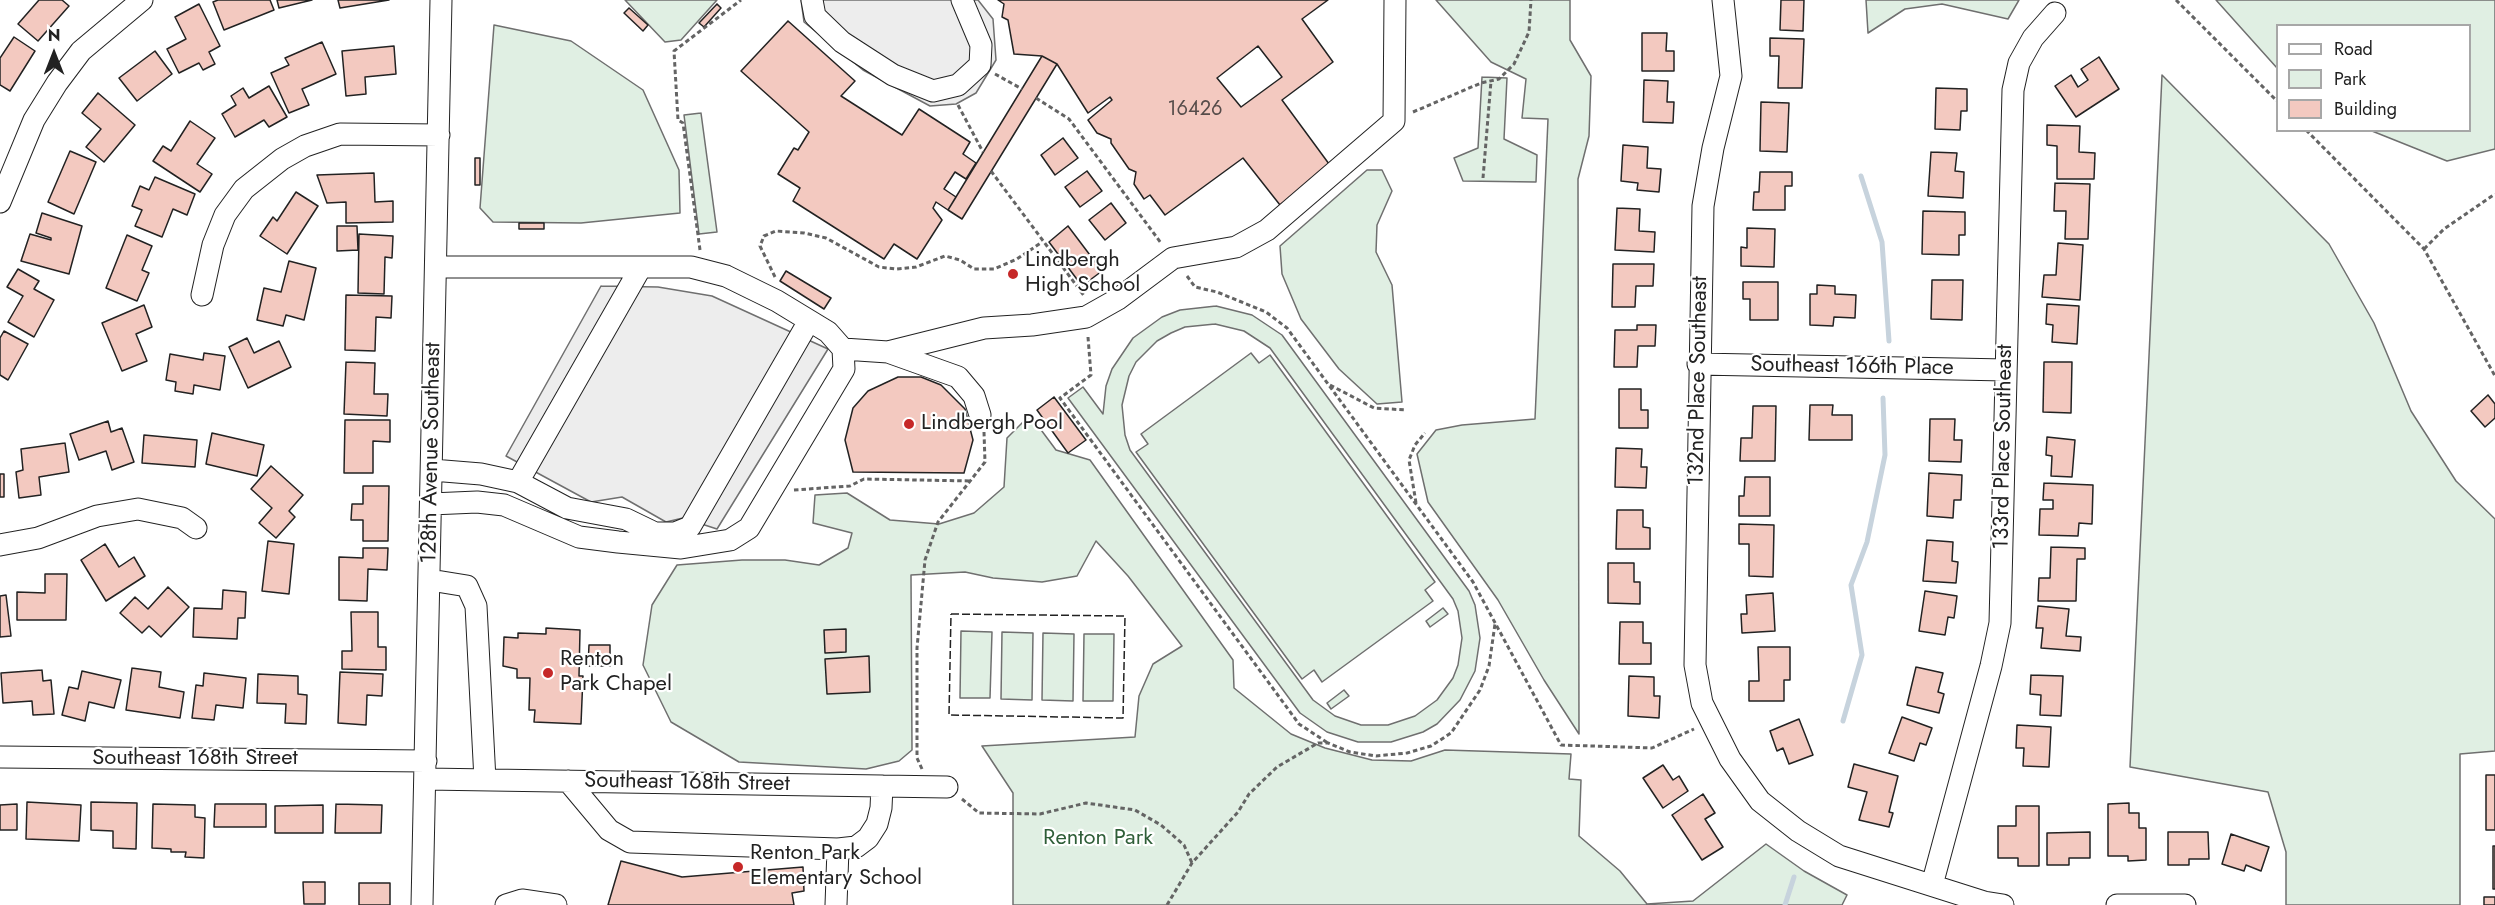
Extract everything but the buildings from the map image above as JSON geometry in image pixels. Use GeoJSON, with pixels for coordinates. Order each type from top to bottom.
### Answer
{"type":"FeatureCollection","features":[{"type":"Feature","properties":{"kind":"street"},"geometry":{"type":"LineString","coordinates":[[0,202],[34,120],[57,83],[81,51],[142,0]]}},
{"type":"Feature","properties":{"kind":"street","name":"128th Avenue Southeast"},"geometry":{"type":"LineString","coordinates":[[422,905],[441,0]]}},
{"type":"Feature","properties":{"kind":"street"},"geometry":{"type":"LineString","coordinates":[[812,0],[815,16],[842,42],[893,75],[933,91],[958,85],[980,65],[981,45],[962,0]]}},
{"type":"Feature","properties":{"kind":"street"},"geometry":{"type":"LineString","coordinates":[[888,352],[945,335],[984,328],[1032,325],[1091,314],[1118,299],[1173,258],[1236,247],[1267,230],[1394,121],[1395,0]]}},
{"type":"Feature","properties":{"kind":"street","name":"132nd Place Southeast"},"geometry":{"type":"LineString","coordinates":[[1723,0],[1731,76],[1713,148],[1703,206],[1698,364],[1695,665],[1702,703],[1730,759],[1760,801],[1798,831],[1839,856],[1932,885]]}},
{"type":"Feature","properties":{"kind":"street","name":"133rd Place Southeast"},"geometry":{"type":"LineString","coordinates":[[1932,885],[1991,666],[2000,623],[2013,90],[2019,63],[2033,38],[2055,13]]}},
{"type":"Feature","properties":{"kind":"street"},"geometry":{"type":"LineString","coordinates":[[202,295],[213,245],[225,215],[244,189],[282,159],[305,146],[340,134],[439,135]]}},
{"type":"Feature","properties":{"kind":"street"},"geometry":{"type":"LineString","coordinates":[[431,504],[477,502],[504,505],[579,537],[681,548],[730,540],[749,528],[844,369],[843,350],[828,332],[777,301],[726,276],[698,269],[436,267]]}},
{"type":"Feature","properties":{"kind":"street"},"geometry":{"type":"LineString","coordinates":[[519,482],[641,267]]}},
{"type":"Feature","properties":{"kind":"street"},"geometry":{"type":"LineString","coordinates":[[432,470],[481,474],[519,482],[567,508],[626,519],[655,533],[675,533],[690,527],[809,321]]}},
{"type":"Feature","properties":{"kind":"street"},"geometry":{"type":"LineString","coordinates":[[843,350],[888,352],[958,377],[974,396],[980,415]]}},
{"type":"Feature","properties":{"kind":"street","name":"Southeast 166th Place"},"geometry":{"type":"LineString","coordinates":[[1698,364],[2006,370]]}},
{"type":"Feature","properties":{"kind":"street"},"geometry":{"type":"LineString","coordinates":[[0,545],[38,538],[97,516],[138,508],[182,518],[196,528]]}},
{"type":"Feature","properties":{"kind":"street"},"geometry":{"type":"LineString","coordinates":[[524,513],[549,513],[567,508]]}},
{"type":"Feature","properties":{"kind":"street"},"geometry":{"type":"LineString","coordinates":[[579,537],[608,532],[626,519]]}},
{"type":"Feature","properties":{"kind":"street"},"geometry":{"type":"LineString","coordinates":[[430,580],[467,586],[476,606],[484,780]]}},
{"type":"Feature","properties":{"kind":"street","name":"Southeast 168th Street"},"geometry":{"type":"LineString","coordinates":[[0,757],[426,770],[484,780],[939,787]]}},
{"type":"Feature","properties":{"kind":"street"},"geometry":{"type":"LineString","coordinates":[[568,781],[609,830],[630,842],[838,849],[856,847],[868,838],[879,816],[882,786]]}},
{"type":"Feature","properties":{"kind":"street"},"geometry":{"type":"LineString","coordinates":[[836,905],[838,849]]}},
{"type":"Feature","properties":{"kind":"street"},"geometry":{"type":"LineString","coordinates":[[1932,885],[1984,902],[2003,905]]}},
{"type":"Feature","properties":{"kind":"street"},"geometry":{"type":"LineString","coordinates":[[506,905],[522,900],[556,905]]}},
{"type":"Feature","properties":{"kind":"street"},"geometry":{"type":"LineString","coordinates":[[2117,905],[2184,905]]}},
{"type":"Feature","properties":{"kind":"path"},"geometry":{"type":"LineString","coordinates":[[698,269],[700,252],[683,123],[678,120],[674,51],[741,0]]}},
{"type":"Feature","properties":{"kind":"path"},"geometry":{"type":"LineString","coordinates":[[1394,121],[1438,100],[1499,79],[1514,64],[1529,32],[1531,0]]}},
{"type":"Feature","properties":{"kind":"path"},"geometry":{"type":"LineString","coordinates":[[2176,0],[2276,101]]}},
{"type":"Feature","properties":{"kind":"path"},"geometry":{"type":"LineString","coordinates":[[980,65],[1022,89]]}},
{"type":"Feature","properties":{"kind":"path"},"geometry":{"type":"LineString","coordinates":[[1483,178],[1491,81]]}},
{"type":"Feature","properties":{"kind":"path"},"geometry":{"type":"LineString","coordinates":[[949,88],[983,152]]}},
{"type":"Feature","properties":{"kind":"path"},"geometry":{"type":"LineString","coordinates":[[1036,98],[1069,119],[1194,287],[1218,292],[1266,312],[1287,328],[1473,582],[1561,745],[1652,748],[1711,722]]}},
{"type":"Feature","properties":{"kind":"path"},"geometry":{"type":"LineString","coordinates":[[2308,132],[2424,249],[2495,376]]}},
{"type":"Feature","properties":{"kind":"path"},"geometry":{"type":"LineString","coordinates":[[991,171],[1091,314],[1091,375],[1060,398],[1299,724],[1328,743],[1350,752],[1376,756],[1407,753],[1431,747],[1451,734],[1480,690],[1489,666],[1496,622]]}},
{"type":"Feature","properties":{"kind":"path"},"geometry":{"type":"LineString","coordinates":[[2424,249],[2444,229],[2495,194]]}},
{"type":"Feature","properties":{"kind":"path"},"geometry":{"type":"LineString","coordinates":[[777,301],[775,273],[760,246],[764,236],[776,231],[804,233],[826,238],[879,267],[896,269],[916,267],[945,256],[960,260],[974,269],[994,269],[1017,259],[1042,242]]}},
{"type":"Feature","properties":{"kind":"path"},"geometry":{"type":"LineString","coordinates":[[1329,384],[1374,408],[1406,410]]}},
{"type":"Feature","properties":{"kind":"path"},"geometry":{"type":"LineString","coordinates":[[980,415],[985,435],[986,462],[938,522],[925,560],[917,648],[917,758],[939,787],[978,813],[1040,814],[1086,803],[1135,810],[1161,825],[1184,845],[1192,863]]}},
{"type":"Feature","properties":{"kind":"path"},"geometry":{"type":"LineString","coordinates":[[1417,504],[1409,460],[1415,445],[1425,433]]}},
{"type":"Feature","properties":{"kind":"path"},"geometry":{"type":"LineString","coordinates":[[771,491],[830,489],[850,486],[864,479],[973,481]]}},
{"type":"Feature","properties":{"kind":"path"},"geometry":{"type":"LineString","coordinates":[[1167,905],[1192,863],[1238,812],[1249,794],[1277,767],[1318,743],[1328,743]]}},
{"type":"Feature","properties":{"kind":"green space"},"geometry":{"type":"Polygon","coordinates":[[[625,0],[717,0],[681,40],[665,42],[625,0]]]}},
{"type":"Feature","properties":{"kind":"green space"},"geometry":{"type":"Polygon","coordinates":[[[1436,0],[1570,0],[1570,40],[1591,76],[1589,136],[1578,179],[1579,734],[1544,680],[1498,600],[1428,502],[1417,454],[1436,430],[1462,425],[1535,419],[1548,119],[1522,118],[1526,79],[1491,62],[1436,0]]]}},
{"type":"Feature","properties":{"kind":"green space"},"geometry":{"type":"Polygon","coordinates":[[[1866,0],[2019,0],[2008,19],[1942,4],[1905,9],[1868,33],[1866,0]]]}},
{"type":"Feature","properties":{"kind":"green space"},"geometry":{"type":"Polygon","coordinates":[[[2216,0],[2495,0],[2495,149],[2447,161],[2374,132],[2471,132],[2471,24],[2276,24],[2276,67],[2216,0]]]}},
{"type":"Feature","properties":{"kind":"green space"},"geometry":{"type":"Polygon","coordinates":[[[494,25],[571,41],[643,90],[679,170],[680,213],[581,223],[493,222],[480,208],[494,25]]]}},
{"type":"Feature","properties":{"kind":"green space"},"geometry":{"type":"Polygon","coordinates":[[[2162,75],[2329,244],[2374,323],[2411,411],[2456,481],[2495,519],[2495,751],[2460,754],[2460,905],[2286,905],[2286,852],[2268,792],[2130,767],[2162,75]]]}},
{"type":"Feature","properties":{"kind":"green space"},"geometry":{"type":"Polygon","coordinates":[[[1482,77],[1507,78],[1504,139],[1537,155],[1536,182],[1463,181],[1454,158],[1478,148],[1482,77]]]}},
{"type":"Feature","properties":{"kind":"green space"},"geometry":{"type":"Polygon","coordinates":[[[701,113],[717,232],[699,234],[684,115],[701,113]]]}},
{"type":"Feature","properties":{"kind":"green space"},"geometry":{"type":"Polygon","coordinates":[[[1367,170],[1382,170],[1392,191],[1377,225],[1376,252],[1392,285],[1402,402],[1377,404],[1339,369],[1301,319],[1282,274],[1280,246],[1367,170]]]}},
{"type":"Feature","properties":{"kind":"green space"},"geometry":{"type":"Polygon","coordinates":[[[1216,306],[1252,315],[1282,335],[1469,591],[1475,605],[1480,638],[1475,671],[1460,700],[1437,724],[1423,732],[1391,742],[1358,742],[1327,732],[1300,713],[1068,398],[1083,387],[1103,414],[1106,386],[1112,369],[1133,338],[1162,317],[1180,310],[1216,306]],[[1215,324],[1185,327],[1157,341],[1136,362],[1129,376],[1122,405],[1125,435],[1130,450],[1313,700],[1335,716],[1361,725],[1388,725],[1415,716],[1437,700],[1453,678],[1458,665],[1462,638],[1458,611],[1453,599],[1270,348],[1244,331],[1215,324]]]}},
{"type":"Feature","properties":{"kind":"green space"},"geometry":{"type":"Polygon","coordinates":[[[1251,353],[1259,363],[1270,355],[1435,582],[1425,590],[1433,601],[1322,682],[1314,670],[1302,679],[1136,452],[1148,444],[1141,434],[1251,353]]]}},
{"type":"Feature","properties":{"kind":"green space","name":"Renton Park"},"geometry":{"type":"Polygon","coordinates":[[[1030,415],[1056,450],[1090,460],[1233,660],[1234,688],[1291,734],[1325,748],[1372,760],[1411,761],[1445,750],[1571,754],[1569,779],[1581,780],[1579,836],[1620,871],[1647,904],[1693,901],[1766,844],[1804,871],[1847,895],[1842,905],[1013,905],[1013,793],[982,746],[1135,737],[1139,696],[1153,664],[1182,646],[1128,576],[1096,541],[1077,576],[1042,582],[993,578],[965,572],[911,575],[912,750],[899,761],[866,769],[739,762],[671,722],[643,665],[652,605],[677,565],[742,560],[785,560],[819,565],[848,548],[852,533],[813,523],[815,495],[847,493],[890,520],[939,524],[974,513],[1004,487],[1007,438],[1030,415]]]}},
{"type":"Feature","properties":{"kind":"green space"},"geometry":{"type":"Polygon","coordinates":[[[1443,608],[1448,614],[1430,627],[1426,621],[1443,608]]]}},
{"type":"Feature","properties":{"kind":"green space"},"geometry":{"type":"Polygon","coordinates":[[[961,631],[992,632],[990,698],[960,698],[961,631]]]}},
{"type":"Feature","properties":{"kind":"green space"},"geometry":{"type":"Polygon","coordinates":[[[1002,632],[1033,633],[1032,700],[1001,699],[1002,632]]]}},
{"type":"Feature","properties":{"kind":"green space"},"geometry":{"type":"Polygon","coordinates":[[[1043,633],[1074,634],[1073,701],[1042,700],[1043,633]]]}},
{"type":"Feature","properties":{"kind":"green space"},"geometry":{"type":"Polygon","coordinates":[[[1084,634],[1114,634],[1113,701],[1083,701],[1084,634]]]}},
{"type":"Feature","properties":{"kind":"green space"},"geometry":{"type":"Polygon","coordinates":[[[1344,690],[1349,696],[1331,709],[1327,703],[1344,690]]]}},
{"type":"Feature","properties":{"kind":"shaded area"},"geometry":{"type":"Polygon","coordinates":[[[801,0],[978,0],[993,19],[996,60],[976,93],[956,104],[930,106],[863,70],[804,22],[801,0]]]}},
{"type":"Feature","properties":{"kind":"shaded area"},"geometry":{"type":"Polygon","coordinates":[[[601,286],[658,287],[712,296],[828,349],[717,529],[683,518],[666,522],[622,497],[591,502],[506,456],[601,286]]]}},
{"type":"Feature","properties":{"kind":"waterway"},"geometry":{"type":"LineString","coordinates":[[1861,176],[1882,242],[1889,341]]}},
{"type":"Feature","properties":{"kind":"waterway"},"geometry":{"type":"LineString","coordinates":[[1843,721],[1862,655],[1851,585],[1867,542],[1885,455],[1883,398]]}},
{"type":"Feature","properties":{"kind":"waterway"},"geometry":{"type":"LineString","coordinates":[[1785,905],[1794,877]]}},
{"type":"Feature","properties":{"kind":"fence"},"geometry":{"type":"LineString","coordinates":[[951,614],[1125,616],[1123,718],[949,715],[951,614]]}},
{"type":"Feature","properties":{"kind":"place","name":"Lindbergh High School"},"geometry":{"type":"Point","coordinates":[1013,274]}},
{"type":"Feature","properties":{"kind":"place","name":"Lindbergh Pool"},"geometry":{"type":"Point","coordinates":[909,424]}},
{"type":"Feature","properties":{"kind":"place","name":"Renton Park Chapel"},"geometry":{"type":"Point","coordinates":[548,673]}},
{"type":"Feature","properties":{"kind":"place","name":"Renton Park Elementary School"},"geometry":{"type":"Point","coordinates":[738,867]}}]}
